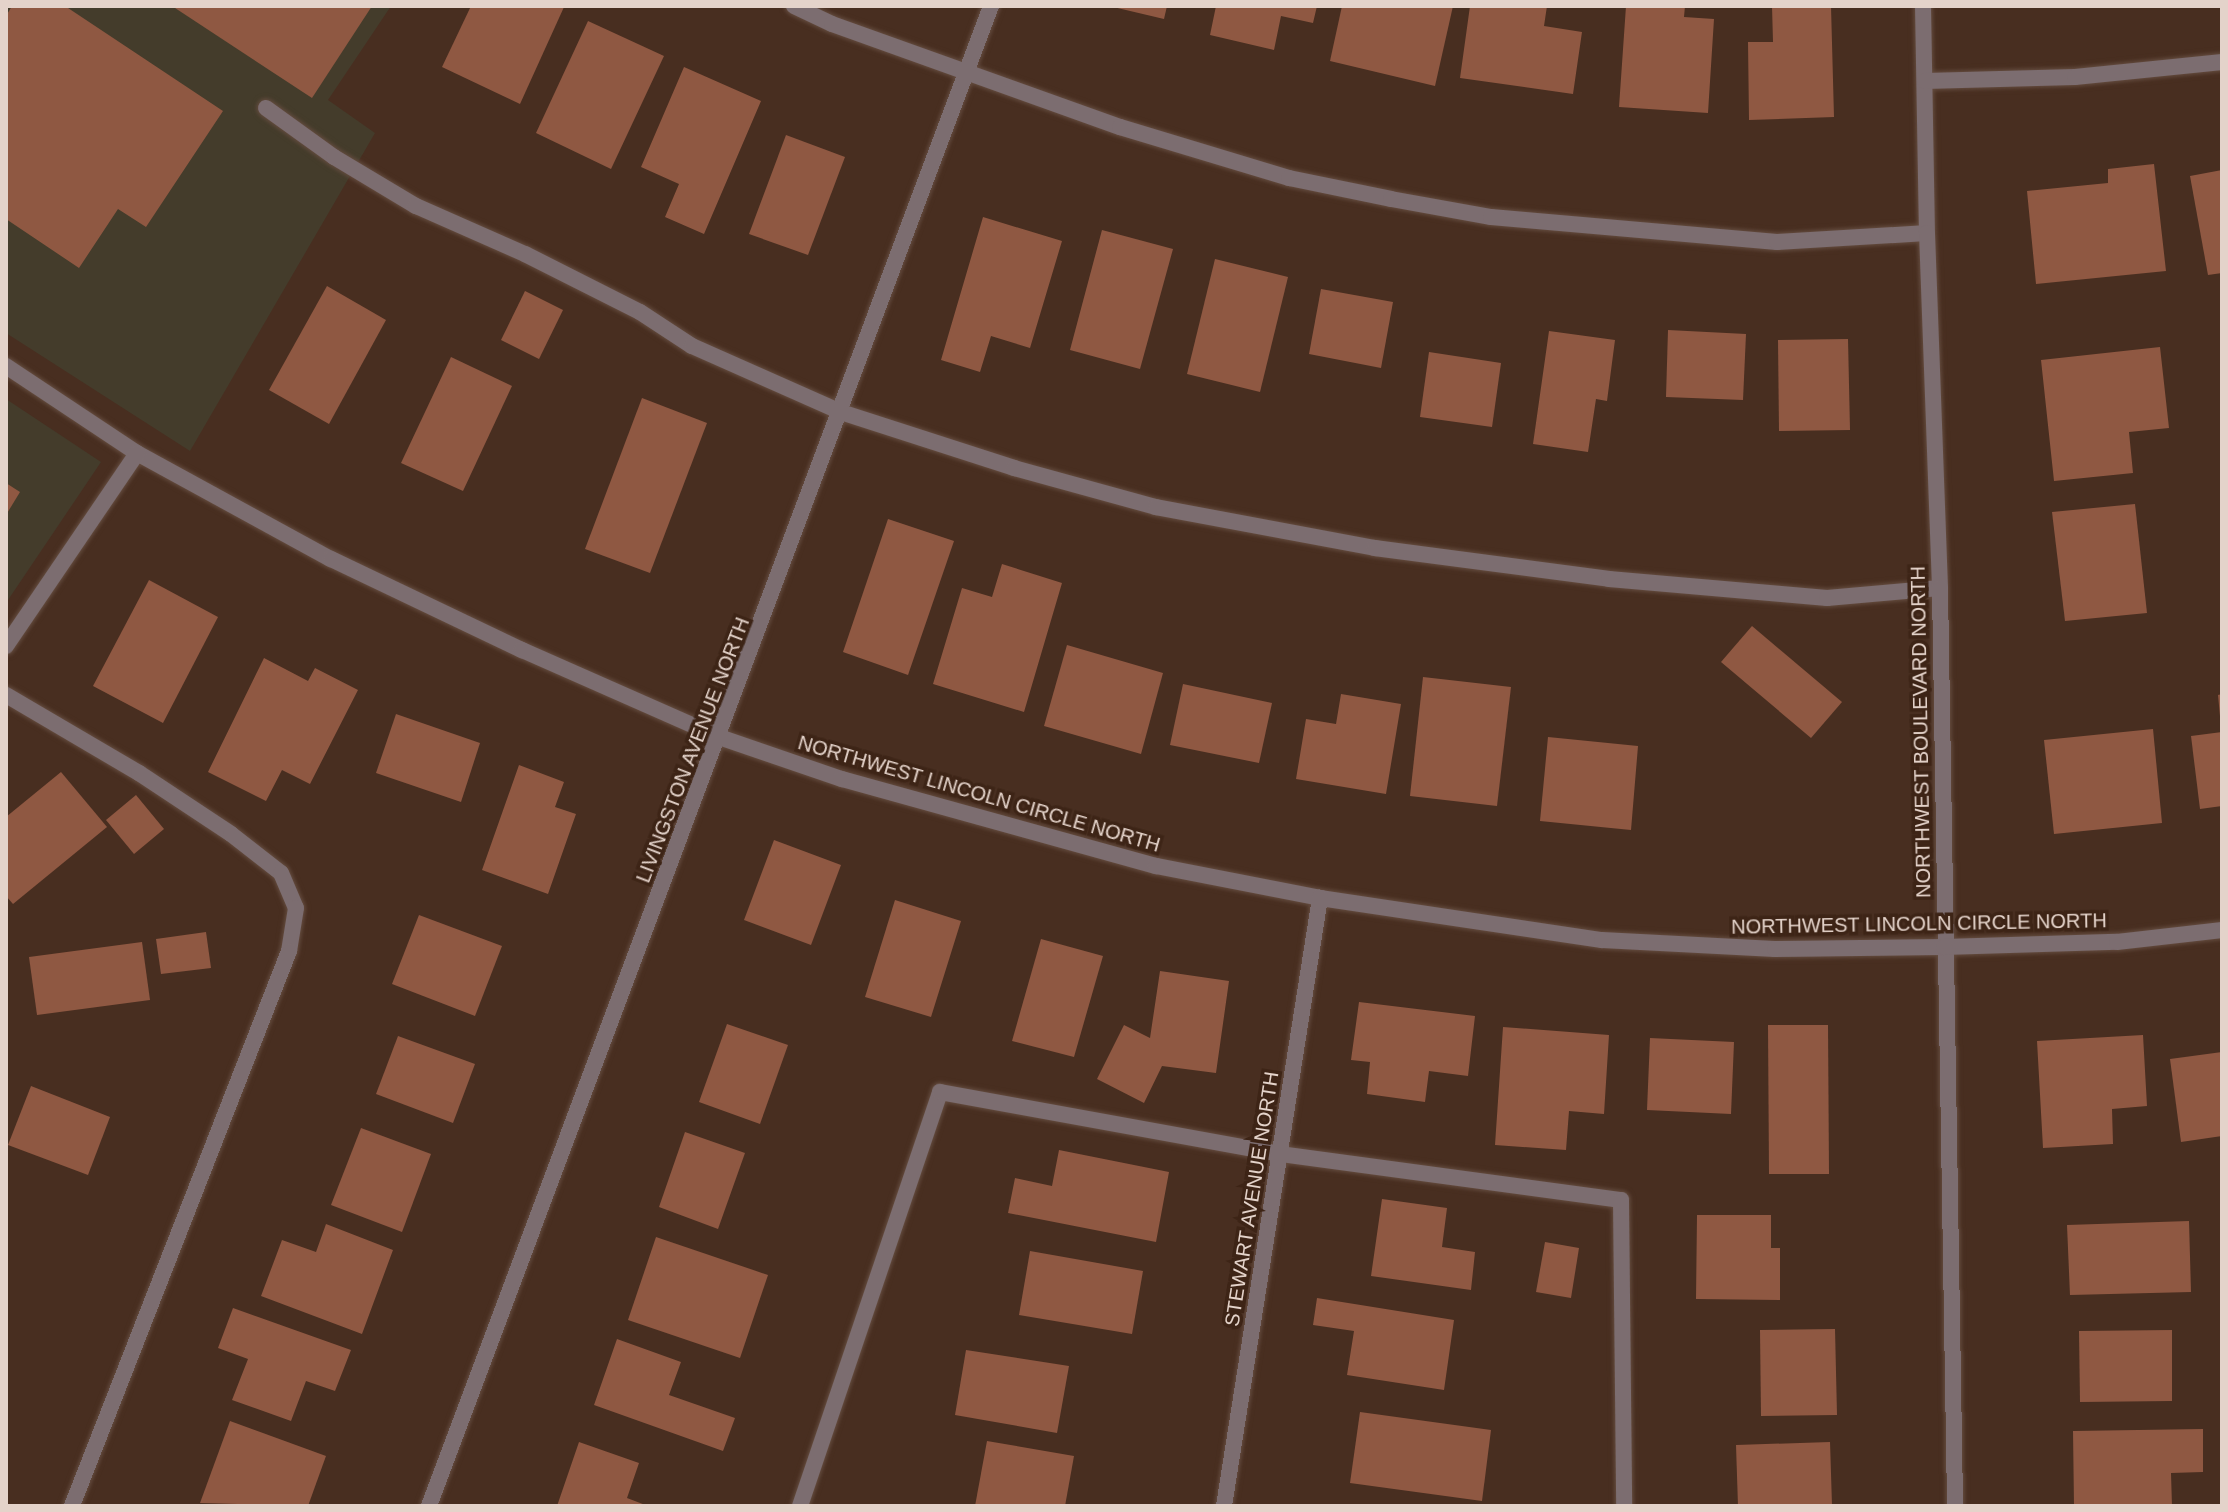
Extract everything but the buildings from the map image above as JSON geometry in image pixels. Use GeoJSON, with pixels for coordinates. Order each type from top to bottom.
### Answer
{"type":"FeatureCollection","features":[{"type":"Feature","properties":{"kind":"street"},"geometry":{"type":"LineString","coordinates":[[794,6],[832,24],[1120,127],[1289,178],[1491,217],[1777,242],[1927,233]]}},
{"type":"Feature","properties":{"kind":"street","name":"LIVINGSTON AVENUE NORTH"},"geometry":{"type":"LineString","coordinates":[[429,1506],[991,6]]}},
{"type":"Feature","properties":{"kind":"street","name":"NORTHWEST BOULEVARD NORTH"},"geometry":{"type":"LineString","coordinates":[[1923,6],[1927,233],[1940,588],[1955,1506]]}},
{"type":"Feature","properties":{"kind":"street"},"geometry":{"type":"LineString","coordinates":[[1925,81],[2075,77],[2222,62]]}},
{"type":"Feature","properties":{"kind":"street"},"geometry":{"type":"LineString","coordinates":[[266,108],[334,157],[416,206],[525,254],[640,312],[692,346],[841,412],[1014,468],[1156,507],[1375,548],[1609,579],[1827,598],[1940,588]]}},
{"type":"Feature","properties":{"kind":"street","name":"NORTHWEST LINCOLN CIRCLE NORTH"},"geometry":{"type":"LineString","coordinates":[[6,366],[137,453],[331,559],[522,650],[719,737],[842,779],[1156,866],[1320,898],[1602,940],[1775,949],[1944,947],[2117,942],[2222,930]]}},
{"type":"Feature","properties":{"kind":"street"},"geometry":{"type":"LineString","coordinates":[[6,646],[137,453]]}},
{"type":"Feature","properties":{"kind":"street"},"geometry":{"type":"LineString","coordinates":[[6,695],[139,773],[231,834],[281,873],[296,908],[289,951],[72,1506]]}},
{"type":"Feature","properties":{"kind":"street","name":"STEWART AVENUE NORTH"},"geometry":{"type":"LineString","coordinates":[[1224,1506],[1320,898]]}},
{"type":"Feature","properties":{"kind":"street"},"geometry":{"type":"LineString","coordinates":[[800,1506],[940,1092],[1280,1154],[1621,1200],[1624,1506]]}},
{"type":"Feature","properties":{"kind":"shaded area"},"geometry":{"type":"Polygon","coordinates":[[[6,6],[391,6],[328,100],[375,133],[190,451],[6,333],[6,6]]]}},
{"type":"Feature","properties":{"kind":"shaded area"},"geometry":{"type":"Polygon","coordinates":[[[6,399],[101,462],[6,603],[6,399]]]}}]}
